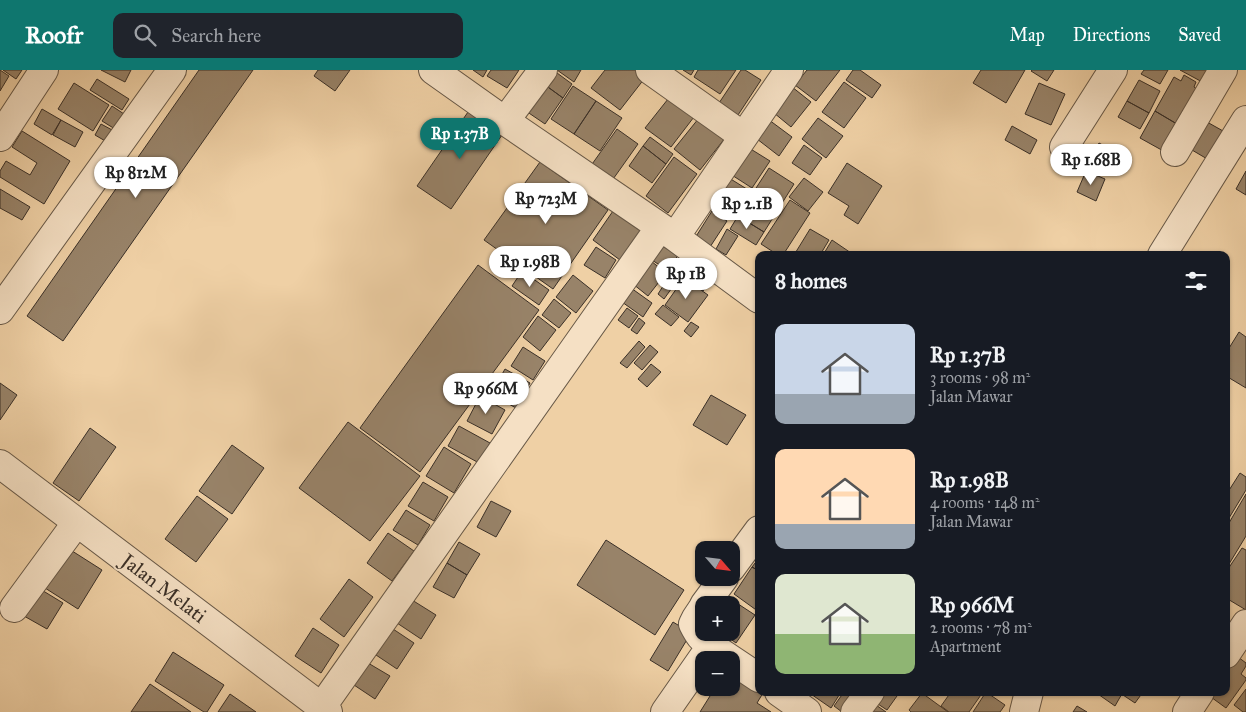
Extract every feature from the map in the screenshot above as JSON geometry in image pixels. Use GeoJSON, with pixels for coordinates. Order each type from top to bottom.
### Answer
{"type":"FeatureCollection","features":[{"type":"Feature","properties":{"kind":"street"},"geometry":{"type":"LineString","coordinates":[[0,137],[44,70]]}},
{"type":"Feature","properties":{"kind":"street"},"geometry":{"type":"LineString","coordinates":[[0,310],[172,70]]}},
{"type":"Feature","properties":{"kind":"street"},"geometry":{"type":"LineString","coordinates":[[433,70],[668,232],[755,296]]}},
{"type":"Feature","properties":{"kind":"street"},"geometry":{"type":"LineString","coordinates":[[505,121],[543,70]]}},
{"type":"Feature","properties":{"kind":"street"},"geometry":{"type":"LineString","coordinates":[[650,70],[743,136]]}},
{"type":"Feature","properties":{"kind":"street"},"geometry":{"type":"LineString","coordinates":[[325,710],[668,232],[743,136],[789,70]]}},
{"type":"Feature","properties":{"kind":"street"},"geometry":{"type":"LineString","coordinates":[[1064,147],[1113,70]]}},
{"type":"Feature","properties":{"kind":"street"},"geometry":{"type":"LineString","coordinates":[[1175,152],[1223,70]]}},
{"type":"Feature","properties":{"kind":"street"},"geometry":{"type":"LineString","coordinates":[[1164,251],[1246,120]]}},
{"type":"Feature","properties":{"kind":"street","name":"Jalan Melati"},"geometry":{"type":"LineString","coordinates":[[0,464],[325,710]]}},
{"type":"Feature","properties":{"kind":"street"},"geometry":{"type":"LineString","coordinates":[[14,608],[77,522]]}},
{"type":"Feature","properties":{"kind":"street"},"geometry":{"type":"LineString","coordinates":[[740,556],[755,535]]}},
{"type":"Feature","properties":{"kind":"street"},"geometry":{"type":"LineString","coordinates":[[704,641],[755,670]]}},
{"type":"Feature","properties":{"kind":"street"},"geometry":{"type":"LineString","coordinates":[[665,712],[712,646]]}},
{"type":"Feature","properties":{"kind":"street"},"geometry":{"type":"LineString","coordinates":[[855,712],[867,696]]}},
{"type":"Feature","properties":{"kind":"street"},"geometry":{"type":"LineString","coordinates":[[1024,712],[1028,696]]}},
{"type":"Feature","properties":{"kind":"street"},"geometry":{"type":"LineString","coordinates":[[1187,712],[1197,696]]}},
{"type":"Feature","properties":{"kind":"building"},"geometry":{"type":"Polygon","coordinates":[[[0,70],[9,76],[0,91],[0,70]]]}},
{"type":"Feature","properties":{"kind":"building"},"geometry":{"type":"Polygon","coordinates":[[[3,70],[22,70],[16,79],[3,70]]]}},
{"type":"Feature","properties":{"kind":"building"},"geometry":{"type":"Polygon","coordinates":[[[101,70],[131,70],[125,82],[101,70]]]}},
{"type":"Feature","properties":{"kind":"building"},"geometry":{"type":"Polygon","coordinates":[[[199,70],[253,70],[63,341],[27,316],[199,70]]]}},
{"type":"Feature","properties":{"kind":"building"},"geometry":{"type":"Polygon","coordinates":[[[318,70],[350,70],[335,91],[314,76],[318,70]]]}},
{"type":"Feature","properties":{"kind":"building"},"geometry":{"type":"Polygon","coordinates":[[[473,70],[487,70],[483,77],[473,70]]]}},
{"type":"Feature","properties":{"kind":"building"},"geometry":{"type":"Polygon","coordinates":[[[491,70],[519,70],[507,88],[487,76],[491,70]]]}},
{"type":"Feature","properties":{"kind":"building"},"geometry":{"type":"Polygon","coordinates":[[[553,70],[572,84],[563,98],[541,82],[553,70]]]}},
{"type":"Feature","properties":{"kind":"building"},"geometry":{"type":"Polygon","coordinates":[[[557,70],[581,70],[574,82],[557,70]]]}},
{"type":"Feature","properties":{"kind":"building"},"geometry":{"type":"Polygon","coordinates":[[[605,70],[643,70],[648,74],[620,110],[591,88],[605,70]]]}},
{"type":"Feature","properties":{"kind":"building"},"geometry":{"type":"Polygon","coordinates":[[[683,70],[694,70],[691,75],[683,70]]]}},
{"type":"Feature","properties":{"kind":"building"},"geometry":{"type":"Polygon","coordinates":[[[698,70],[736,70],[720,94],[694,77],[698,70]]]}},
{"type":"Feature","properties":{"kind":"building"},"geometry":{"type":"Polygon","coordinates":[[[741,70],[745,70],[761,80],[738,115],[719,103],[741,70]]]}},
{"type":"Feature","properties":{"kind":"building"},"geometry":{"type":"Polygon","coordinates":[[[807,70],[840,70],[816,101],[795,85],[807,70]]]}},
{"type":"Feature","properties":{"kind":"building"},"geometry":{"type":"Polygon","coordinates":[[[853,70],[860,70],[881,85],[872,98],[846,80],[853,70]]]}},
{"type":"Feature","properties":{"kind":"building"},"geometry":{"type":"Polygon","coordinates":[[[981,70],[1025,70],[1006,103],[973,83],[981,70]]]}},
{"type":"Feature","properties":{"kind":"building"},"geometry":{"type":"Polygon","coordinates":[[[1032,70],[1054,70],[1047,81],[1032,70]]]}},
{"type":"Feature","properties":{"kind":"building"},"geometry":{"type":"Polygon","coordinates":[[[1144,70],[1168,70],[1160,84],[1141,74],[1144,70]]]}},
{"type":"Feature","properties":{"kind":"building"},"geometry":{"type":"Polygon","coordinates":[[[1180,70],[1214,70],[1206,84],[1180,70]]]}},
{"type":"Feature","properties":{"kind":"building"},"geometry":{"type":"Polygon","coordinates":[[[1184,75],[1196,82],[1194,87],[1201,92],[1182,127],[1155,111],[1174,77],[1181,81],[1184,75]]]}},
{"type":"Feature","properties":{"kind":"building"},"geometry":{"type":"Polygon","coordinates":[[[97,79],[129,99],[122,110],[90,90],[97,79]]]}},
{"type":"Feature","properties":{"kind":"building"},"geometry":{"type":"Polygon","coordinates":[[[1139,80],[1160,91],[1149,113],[1127,101],[1139,80]]]}},
{"type":"Feature","properties":{"kind":"building"},"geometry":{"type":"Polygon","coordinates":[[[541,82],[563,98],[545,124],[523,109],[541,82]]]}},
{"type":"Feature","properties":{"kind":"building"},"geometry":{"type":"Polygon","coordinates":[[[844,82],[866,98],[844,128],[822,112],[844,82]]]}},
{"type":"Feature","properties":{"kind":"building"},"geometry":{"type":"Polygon","coordinates":[[[74,83],[109,105],[93,131],[58,109],[74,83]]]}},
{"type":"Feature","properties":{"kind":"building"},"geometry":{"type":"Polygon","coordinates":[[[787,83],[811,102],[791,127],[768,108],[787,83]]]}},
{"type":"Feature","properties":{"kind":"building"},"geometry":{"type":"Polygon","coordinates":[[[1039,83],[1065,94],[1051,125],[1025,114],[1039,83]]]}},
{"type":"Feature","properties":{"kind":"building"},"geometry":{"type":"Polygon","coordinates":[[[573,86],[596,101],[574,134],[551,119],[573,86]]]}},
{"type":"Feature","properties":{"kind":"building"},"geometry":{"type":"Polygon","coordinates":[[[672,94],[697,113],[671,147],[645,128],[672,94]]]}},
{"type":"Feature","properties":{"kind":"building"},"geometry":{"type":"Polygon","coordinates":[[[596,101],[622,118],[600,151],[574,134],[596,101]]]}},
{"type":"Feature","properties":{"kind":"building"},"geometry":{"type":"Polygon","coordinates":[[[1127,101],[1149,113],[1140,129],[1118,117],[1127,101]]]}},
{"type":"Feature","properties":{"kind":"building"},"geometry":{"type":"Polygon","coordinates":[[[112,106],[124,114],[115,129],[102,121],[112,106]]]}},
{"type":"Feature","properties":{"kind":"building"},"geometry":{"type":"Polygon","coordinates":[[[42,109],[61,120],[52,135],[34,124],[42,109]]]}},
{"type":"Feature","properties":{"kind":"building"},"geometry":{"type":"Polygon","coordinates":[[[1155,111],[1182,127],[1167,153],[1140,138],[1155,111]]]}},
{"type":"Feature","properties":{"kind":"building"},"geometry":{"type":"Polygon","coordinates":[[[468,112],[502,135],[451,209],[417,186],[468,112]]]}},
{"type":"Feature","properties":{"kind":"building"},"geometry":{"type":"Polygon","coordinates":[[[703,113],[729,133],[700,170],[674,149],[703,113]]]}},
{"type":"Feature","properties":{"kind":"building"},"geometry":{"type":"Polygon","coordinates":[[[761,114],[792,137],[779,156],[748,132],[761,114]]]}},
{"type":"Feature","properties":{"kind":"building"},"geometry":{"type":"Polygon","coordinates":[[[818,118],[843,136],[826,158],[802,139],[818,118]]]}},
{"type":"Feature","properties":{"kind":"building"},"geometry":{"type":"Polygon","coordinates":[[[61,120],[83,132],[75,147],[53,135],[61,120]]]}},
{"type":"Feature","properties":{"kind":"building"},"geometry":{"type":"Polygon","coordinates":[[[1207,122],[1232,136],[1214,163],[1192,150],[1207,122]]]}},
{"type":"Feature","properties":{"kind":"building"},"geometry":{"type":"Polygon","coordinates":[[[101,124],[114,131],[107,142],[95,135],[101,124]]]}},
{"type":"Feature","properties":{"kind":"building"},"geometry":{"type":"Polygon","coordinates":[[[1012,126],[1037,140],[1030,154],[1005,140],[1012,126]]]}},
{"type":"Feature","properties":{"kind":"building"},"geometry":{"type":"Polygon","coordinates":[[[617,129],[638,144],[611,182],[590,167],[617,129]]]}},
{"type":"Feature","properties":{"kind":"building"},"geometry":{"type":"Polygon","coordinates":[[[22,131],[70,161],[44,204],[0,177],[0,171],[6,161],[30,175],[37,163],[12,147],[22,131]]]}},
{"type":"Feature","properties":{"kind":"building"},"geometry":{"type":"Polygon","coordinates":[[[650,137],[673,154],[666,164],[643,146],[650,137]]]}},
{"type":"Feature","properties":{"kind":"building"},"geometry":{"type":"Polygon","coordinates":[[[741,143],[770,161],[752,188],[724,170],[741,143]]]}},
{"type":"Feature","properties":{"kind":"building"},"geometry":{"type":"Polygon","coordinates":[[[1099,143],[1117,153],[1109,169],[1090,159],[1099,143]]]}},
{"type":"Feature","properties":{"kind":"building"},"geometry":{"type":"Polygon","coordinates":[[[804,145],[822,158],[810,175],[792,163],[804,145]]]}},
{"type":"Feature","properties":{"kind":"building"},"geometry":{"type":"Polygon","coordinates":[[[643,146],[666,164],[652,183],[629,166],[643,146]]]}},
{"type":"Feature","properties":{"kind":"building"},"geometry":{"type":"Polygon","coordinates":[[[674,157],[697,174],[668,213],[646,196],[674,157]]]}},
{"type":"Feature","properties":{"kind":"building"},"geometry":{"type":"Polygon","coordinates":[[[540,162],[608,210],[553,289],[484,240],[540,162]]]}},
{"type":"Feature","properties":{"kind":"building"},"geometry":{"type":"Polygon","coordinates":[[[847,163],[882,186],[858,224],[844,215],[849,206],[828,193],[847,163]]]}},
{"type":"Feature","properties":{"kind":"building"},"geometry":{"type":"Polygon","coordinates":[[[769,168],[794,184],[764,232],[738,216],[769,168]]]}},
{"type":"Feature","properties":{"kind":"building"},"geometry":{"type":"Polygon","coordinates":[[[1086,171],[1105,179],[1096,201],[1077,192],[1086,171]]]}},
{"type":"Feature","properties":{"kind":"building"},"geometry":{"type":"Polygon","coordinates":[[[1246,171],[1246,195],[1236,189],[1246,171]]]}},
{"type":"Feature","properties":{"kind":"building"},"geometry":{"type":"Polygon","coordinates":[[[721,173],[750,191],[734,217],[704,199],[721,173]]]}},
{"type":"Feature","properties":{"kind":"building"},"geometry":{"type":"Polygon","coordinates":[[[804,178],[823,192],[808,211],[789,197],[804,178]]]}},
{"type":"Feature","properties":{"kind":"building"},"geometry":{"type":"Polygon","coordinates":[[[0,189],[30,207],[22,220],[0,208],[0,189]]]}},
{"type":"Feature","properties":{"kind":"building"},"geometry":{"type":"Polygon","coordinates":[[[790,200],[810,213],[786,251],[772,251],[761,244],[790,200]]]}},
{"type":"Feature","properties":{"kind":"building"},"geometry":{"type":"Polygon","coordinates":[[[613,211],[645,234],[624,263],[593,240],[613,211]]]}},
{"type":"Feature","properties":{"kind":"building"},"geometry":{"type":"Polygon","coordinates":[[[712,211],[727,221],[710,247],[695,238],[712,211]]]}},
{"type":"Feature","properties":{"kind":"building"},"geometry":{"type":"Polygon","coordinates":[[[738,216],[764,232],[756,245],[730,229],[738,216]]]}},
{"type":"Feature","properties":{"kind":"building"},"geometry":{"type":"Polygon","coordinates":[[[727,229],[738,236],[726,255],[716,249],[727,229]]]}},
{"type":"Feature","properties":{"kind":"building"},"geometry":{"type":"Polygon","coordinates":[[[810,229],[829,240],[822,251],[796,251],[810,229]]]}},
{"type":"Feature","properties":{"kind":"building"},"geometry":{"type":"Polygon","coordinates":[[[667,238],[683,249],[667,270],[652,260],[667,238]]]}},
{"type":"Feature","properties":{"kind":"building"},"geometry":{"type":"Polygon","coordinates":[[[832,240],[848,251],[825,251],[832,240]]]}},
{"type":"Feature","properties":{"kind":"building"},"geometry":{"type":"Polygon","coordinates":[[[596,247],[616,260],[605,278],[584,265],[596,247]]]}},
{"type":"Feature","properties":{"kind":"building"},"geometry":{"type":"Polygon","coordinates":[[[685,250],[697,258],[677,285],[665,276],[685,250]]]}},
{"type":"Feature","properties":{"kind":"building"},"geometry":{"type":"Polygon","coordinates":[[[651,261],[666,273],[648,296],[633,284],[651,261]]]}},
{"type":"Feature","properties":{"kind":"building"},"geometry":{"type":"Polygon","coordinates":[[[478,265],[539,310],[420,472],[360,428],[478,265]]]}},
{"type":"Feature","properties":{"kind":"building"},"geometry":{"type":"Polygon","coordinates":[[[522,271],[549,290],[539,305],[512,286],[522,271]]]}},
{"type":"Feature","properties":{"kind":"building"},"geometry":{"type":"Polygon","coordinates":[[[694,273],[709,283],[703,291],[689,280],[694,273]]]}},
{"type":"Feature","properties":{"kind":"building"},"geometry":{"type":"Polygon","coordinates":[[[573,275],[593,291],[576,313],[556,297],[573,275]]]}},
{"type":"Feature","properties":{"kind":"building"},"geometry":{"type":"Polygon","coordinates":[[[684,278],[708,295],[688,322],[665,305],[684,278]]]}},
{"type":"Feature","properties":{"kind":"building"},"geometry":{"type":"Polygon","coordinates":[[[667,280],[674,285],[664,299],[658,294],[667,280]]]}},
{"type":"Feature","properties":{"kind":"building"},"geometry":{"type":"Polygon","coordinates":[[[631,288],[652,303],[643,317],[622,302],[631,288]]]}},
{"type":"Feature","properties":{"kind":"building"},"geometry":{"type":"Polygon","coordinates":[[[554,299],[571,313],[559,328],[542,315],[554,299]]]}},
{"type":"Feature","properties":{"kind":"building"},"geometry":{"type":"Polygon","coordinates":[[[663,305],[679,317],[671,326],[655,314],[663,305]]]}},
{"type":"Feature","properties":{"kind":"building"},"geometry":{"type":"Polygon","coordinates":[[[627,308],[638,316],[629,328],[618,320],[627,308]]]}},
{"type":"Feature","properties":{"kind":"building"},"geometry":{"type":"Polygon","coordinates":[[[538,316],[556,330],[540,351],[523,337],[538,316]]]}},
{"type":"Feature","properties":{"kind":"building"},"geometry":{"type":"Polygon","coordinates":[[[639,318],[645,323],[637,334],[631,330],[639,318]]]}},
{"type":"Feature","properties":{"kind":"building"},"geometry":{"type":"Polygon","coordinates":[[[691,322],[699,327],[691,337],[684,331],[691,322]]]}},
{"type":"Feature","properties":{"kind":"building"},"geometry":{"type":"Polygon","coordinates":[[[1239,332],[1246,337],[1246,388],[1230,378],[1230,347],[1239,332]]]}},
{"type":"Feature","properties":{"kind":"building"},"geometry":{"type":"Polygon","coordinates":[[[639,341],[645,347],[627,368],[620,363],[639,341]]]}},
{"type":"Feature","properties":{"kind":"building"},"geometry":{"type":"Polygon","coordinates":[[[650,345],[658,352],[642,370],[634,363],[650,345]]]}},
{"type":"Feature","properties":{"kind":"building"},"geometry":{"type":"Polygon","coordinates":[[[523,347],[545,361],[533,380],[511,366],[523,347]]]}},
{"type":"Feature","properties":{"kind":"building"},"geometry":{"type":"Polygon","coordinates":[[[651,364],[661,372],[647,387],[638,379],[651,364]]]}},
{"type":"Feature","properties":{"kind":"building"},"geometry":{"type":"Polygon","coordinates":[[[505,369],[530,383],[516,408],[491,394],[505,369]]]}},
{"type":"Feature","properties":{"kind":"building"},"geometry":{"type":"Polygon","coordinates":[[[0,383],[17,395],[0,420],[0,383]]]}},
{"type":"Feature","properties":{"kind":"building"},"geometry":{"type":"Polygon","coordinates":[[[711,395],[746,415],[727,445],[693,425],[711,395]]]}},
{"type":"Feature","properties":{"kind":"building"},"geometry":{"type":"Polygon","coordinates":[[[480,396],[505,410],[492,434],[467,421],[480,396]]]}},
{"type":"Feature","properties":{"kind":"building"},"geometry":{"type":"Polygon","coordinates":[[[348,422],[420,476],[370,541],[299,488],[348,422]]]}},
{"type":"Feature","properties":{"kind":"building"},"geometry":{"type":"Polygon","coordinates":[[[459,426],[490,443],[479,463],[448,446],[459,426]]]}},
{"type":"Feature","properties":{"kind":"building"},"geometry":{"type":"Polygon","coordinates":[[[90,428],[116,447],[79,501],[53,483],[90,428]]]}},
{"type":"Feature","properties":{"kind":"building"},"geometry":{"type":"Polygon","coordinates":[[[232,445],[264,468],[232,514],[199,491],[232,445]]]}},
{"type":"Feature","properties":{"kind":"building"},"geometry":{"type":"Polygon","coordinates":[[[444,447],[471,464],[454,493],[426,476],[444,447]]]}},
{"type":"Feature","properties":{"kind":"building"},"geometry":{"type":"Polygon","coordinates":[[[1240,473],[1246,477],[1246,490],[1230,516],[1230,489],[1240,473]]]}},
{"type":"Feature","properties":{"kind":"building"},"geometry":{"type":"Polygon","coordinates":[[[423,482],[448,497],[434,521],[408,506],[423,482]]]}},
{"type":"Feature","properties":{"kind":"building"},"geometry":{"type":"Polygon","coordinates":[[[1246,494],[1246,536],[1230,562],[1230,521],[1246,494]]]}},
{"type":"Feature","properties":{"kind":"building"},"geometry":{"type":"Polygon","coordinates":[[[197,496],[228,519],[196,562],[165,539],[197,496]]]}},
{"type":"Feature","properties":{"kind":"building"},"geometry":{"type":"Polygon","coordinates":[[[491,501],[511,511],[496,537],[477,527],[491,501]]]}},
{"type":"Feature","properties":{"kind":"building"},"geometry":{"type":"Polygon","coordinates":[[[406,510],[430,525],[418,545],[393,530],[406,510]]]}},
{"type":"Feature","properties":{"kind":"building"},"geometry":{"type":"Polygon","coordinates":[[[388,533],[414,551],[392,581],[367,563],[388,533]]]}},
{"type":"Feature","properties":{"kind":"building"},"geometry":{"type":"Polygon","coordinates":[[[606,540],[684,590],[655,635],[577,585],[606,540]]]}},
{"type":"Feature","properties":{"kind":"building"},"geometry":{"type":"Polygon","coordinates":[[[459,542],[480,554],[467,575],[447,563],[459,542]]]}},
{"type":"Feature","properties":{"kind":"building"},"geometry":{"type":"Polygon","coordinates":[[[1242,548],[1246,550],[1246,610],[1230,600],[1230,566],[1242,548]]]}},
{"type":"Feature","properties":{"kind":"building"},"geometry":{"type":"Polygon","coordinates":[[[69,549],[102,570],[78,609],[45,588],[69,549]]]}},
{"type":"Feature","properties":{"kind":"building"},"geometry":{"type":"Polygon","coordinates":[[[447,563],[467,575],[454,598],[433,587],[447,563]]]}},
{"type":"Feature","properties":{"kind":"building"},"geometry":{"type":"Polygon","coordinates":[[[752,567],[755,569],[755,609],[740,598],[740,596],[734,594],[752,567]]]}},
{"type":"Feature","properties":{"kind":"building"},"geometry":{"type":"Polygon","coordinates":[[[349,579],[373,597],[344,637],[320,619],[349,579]]]}},
{"type":"Feature","properties":{"kind":"building"},"geometry":{"type":"Polygon","coordinates":[[[40,589],[63,603],[47,629],[24,616],[40,589]]]}},
{"type":"Feature","properties":{"kind":"building"},"geometry":{"type":"Polygon","coordinates":[[[412,600],[436,615],[421,639],[397,623],[412,600]]]}},
{"type":"Feature","properties":{"kind":"building"},"geometry":{"type":"Polygon","coordinates":[[[740,605],[755,615],[740,637],[740,605]]]}},
{"type":"Feature","properties":{"kind":"building"},"geometry":{"type":"Polygon","coordinates":[[[673,622],[691,633],[668,671],[650,660],[673,622]]]}},
{"type":"Feature","properties":{"kind":"building"},"geometry":{"type":"Polygon","coordinates":[[[313,628],[339,645],[321,673],[295,656],[313,628]]]}},
{"type":"Feature","properties":{"kind":"building"},"geometry":{"type":"Polygon","coordinates":[[[393,629],[414,643],[397,669],[376,655],[393,629]]]}},
{"type":"Feature","properties":{"kind":"building"},"geometry":{"type":"Polygon","coordinates":[[[173,652],[224,685],[207,712],[204,712],[155,681],[173,652]]]}},
{"type":"Feature","properties":{"kind":"building"},"geometry":{"type":"Polygon","coordinates":[[[1238,657],[1246,663],[1241,674],[1246,680],[1226,708],[1210,696],[1230,696],[1230,658],[1238,657]]]}},
{"type":"Feature","properties":{"kind":"building"},"geometry":{"type":"Polygon","coordinates":[[[368,663],[390,676],[375,699],[354,685],[368,663]]]}},
{"type":"Feature","properties":{"kind":"building"},"geometry":{"type":"Polygon","coordinates":[[[740,679],[755,688],[755,696],[761,696],[757,703],[771,712],[700,712],[710,696],[740,696],[740,679]]]}},
{"type":"Feature","properties":{"kind":"building"},"geometry":{"type":"Polygon","coordinates":[[[150,684],[191,712],[131,712],[150,684]]]}},
{"type":"Feature","properties":{"kind":"building"},"geometry":{"type":"Polygon","coordinates":[[[1246,689],[1246,712],[1243,712],[1234,705],[1246,689]]]}},
{"type":"Feature","properties":{"kind":"building"},"geometry":{"type":"Polygon","coordinates":[[[230,694],[256,712],[218,712],[230,694]]]}},
{"type":"Feature","properties":{"kind":"building"},"geometry":{"type":"Polygon","coordinates":[[[814,696],[838,696],[831,708],[814,696]]]}},
{"type":"Feature","properties":{"kind":"building"},"geometry":{"type":"Polygon","coordinates":[[[841,696],[858,696],[842,712],[834,706],[841,696]]]}},
{"type":"Feature","properties":{"kind":"building"},"geometry":{"type":"Polygon","coordinates":[[[870,696],[897,696],[887,710],[869,698],[870,696]]]}},
{"type":"Feature","properties":{"kind":"building"},"geometry":{"type":"Polygon","coordinates":[[[920,696],[926,696],[948,712],[911,712],[909,710],[920,696]]]}},
{"type":"Feature","properties":{"kind":"building"},"geometry":{"type":"Polygon","coordinates":[[[948,696],[980,696],[969,712],[949,712],[941,706],[948,696]]]}},
{"type":"Feature","properties":{"kind":"building"},"geometry":{"type":"Polygon","coordinates":[[[983,696],[992,696],[1005,705],[1000,712],[973,712],[983,696]]]}},
{"type":"Feature","properties":{"kind":"building"},"geometry":{"type":"Polygon","coordinates":[[[1101,696],[1121,696],[1115,706],[1101,696]]]}},
{"type":"Feature","properties":{"kind":"building"},"geometry":{"type":"Polygon","coordinates":[[[1124,696],[1140,696],[1135,703],[1124,696]]]}},
{"type":"Feature","properties":{"kind":"building"},"geometry":{"type":"Polygon","coordinates":[[[866,698],[886,712],[856,712],[866,698]]]}},
{"type":"Feature","properties":{"kind":"building"},"geometry":{"type":"Polygon","coordinates":[[[1077,706],[1087,712],[1073,712],[1077,706]]]}}]}
